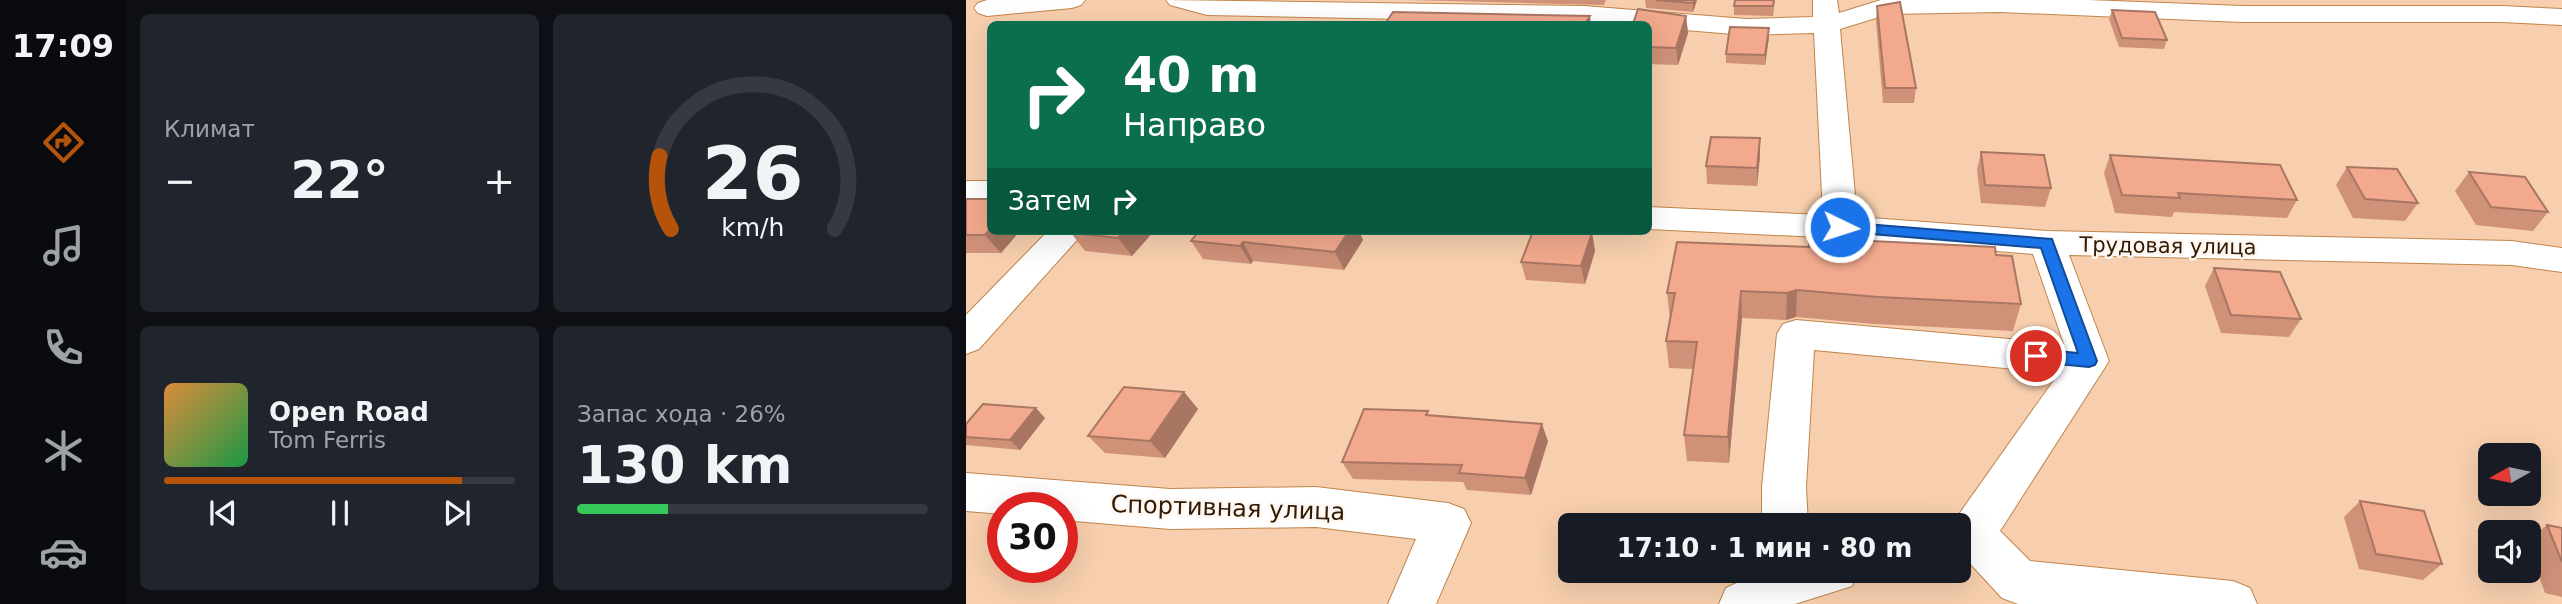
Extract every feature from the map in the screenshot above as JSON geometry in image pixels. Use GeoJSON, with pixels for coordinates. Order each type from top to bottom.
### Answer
{"type":"FeatureCollection","features":[{"type":"Feature","properties":{"kind":"street"},"geometry":{"type":"LineString","coordinates":[[987,8],[1072,0]]}},
{"type":"Feature","properties":{"kind":"street"},"geometry":{"type":"LineString","coordinates":[[1179,0],[1207,7],[1584,14],[1746,27],[1825,12],[1887,6],[2000,4],[2242,14],[2501,13],[2562,17]]}},
{"type":"Feature","properties":{"kind":"street"},"geometry":{"type":"LineString","coordinates":[[1266,21],[1284,9]]}},
{"type":"Feature","properties":{"kind":"street"},"geometry":{"type":"LineString","coordinates":[[1825,12],[1840,227]]}},
{"type":"Feature","properties":{"kind":"street"},"geometry":{"type":"LineString","coordinates":[[966,192],[987,191]]}},
{"type":"Feature","properties":{"kind":"street","name":"Трудовая улица"},"geometry":{"type":"LineString","coordinates":[[1652,218],[1840,227],[2047,243],[2512,253],[2562,260]]}},
{"type":"Feature","properties":{"kind":"street"},"geometry":{"type":"LineString","coordinates":[[966,339],[1064,235]]}},
{"type":"Feature","properties":{"kind":"street"},"geometry":{"type":"LineString","coordinates":[[2047,243],[2089,361]]}},
{"type":"Feature","properties":{"kind":"street"},"geometry":{"type":"LineString","coordinates":[[1785,513],[1784,486],[1796,334],[2089,361]]}},
{"type":"Feature","properties":{"kind":"street"},"geometry":{"type":"LineString","coordinates":[[1971,528],[2089,361]]}},
{"type":"Feature","properties":{"kind":"street","name":"Спортивная улица"},"geometry":{"type":"LineString","coordinates":[[966,492],[1170,509],[1316,507],[1448,523],[1417,587],[1412,604]]}},
{"type":"Feature","properties":{"kind":"street"},"geometry":{"type":"LineString","coordinates":[[1971,541],[2019,582],[2233,604]]}},
{"type":"Feature","properties":{"kind":"street"},"geometry":{"type":"LineString","coordinates":[[1743,604],[1776,583]]}},
{"type":"Feature","properties":{"kind":"building"},"geometry":{"type":"Polygon","coordinates":[[[1656,0],[1694,0],[1693,3],[1656,0]]]}},
{"type":"Feature","properties":{"kind":"building"},"geometry":{"type":"Polygon","coordinates":[[[1735,0],[1774,0],[1773,6],[1734,6],[1735,0]]]}},
{"type":"Feature","properties":{"kind":"building"},"geometry":{"type":"Polygon","coordinates":[[[1900,2],[1916,88],[1885,88],[1877,6],[1900,2]]]}},
{"type":"Feature","properties":{"kind":"building"},"geometry":{"type":"Polygon","coordinates":[[[1638,9],[1686,16],[1676,48],[1652,47],[1652,21],[1634,21],[1638,9]]]}},
{"type":"Feature","properties":{"kind":"building"},"geometry":{"type":"Polygon","coordinates":[[[2112,10],[2155,12],[2167,40],[2122,38],[2112,10]]]}},
{"type":"Feature","properties":{"kind":"building"},"geometry":{"type":"Polygon","coordinates":[[[1393,12],[1590,16],[1587,21],[1387,21],[1393,12]]]}},
{"type":"Feature","properties":{"kind":"building"},"geometry":{"type":"Polygon","coordinates":[[[1730,27],[1769,28],[1765,55],[1726,54],[1730,27]]]}},
{"type":"Feature","properties":{"kind":"building"},"geometry":{"type":"Polygon","coordinates":[[[1711,137],[1760,138],[1757,168],[1706,166],[1711,137]]]}},
{"type":"Feature","properties":{"kind":"building"},"geometry":{"type":"Polygon","coordinates":[[[1981,152],[2044,155],[2051,188],[1985,185],[1981,152]]]}},
{"type":"Feature","properties":{"kind":"building"},"geometry":{"type":"Polygon","coordinates":[[[2110,155],[2280,165],[2297,200],[2178,193],[2180,198],[2122,195],[2110,155]]]}},
{"type":"Feature","properties":{"kind":"building"},"geometry":{"type":"Polygon","coordinates":[[[2347,167],[2397,169],[2418,203],[2365,199],[2347,167]]]}},
{"type":"Feature","properties":{"kind":"building"},"geometry":{"type":"Polygon","coordinates":[[[2469,172],[2525,177],[2548,212],[2491,207],[2469,172]]]}},
{"type":"Feature","properties":{"kind":"building"},"geometry":{"type":"Polygon","coordinates":[[[966,199],[987,199],[987,233],[985,235],[966,235],[966,199]]]}},
{"type":"Feature","properties":{"kind":"building"},"geometry":{"type":"Polygon","coordinates":[[[1090,235],[1121,235],[1118,238],[1090,235]]]}},
{"type":"Feature","properties":{"kind":"building"},"geometry":{"type":"Polygon","coordinates":[[[1196,235],[1346,235],[1335,252],[1243,242],[1240,246],[1191,241],[1196,235]]]}},
{"type":"Feature","properties":{"kind":"building"},"geometry":{"type":"Polygon","coordinates":[[[1531,235],[1591,235],[1581,266],[1521,262],[1531,235]]]}},
{"type":"Feature","properties":{"kind":"building"},"geometry":{"type":"Polygon","coordinates":[[[1809,238],[1995,247],[1996,255],[2012,256],[2021,304],[1797,290],[1787,293],[1741,291],[1728,437],[1684,435],[1697,342],[1666,341],[1675,293],[1667,293],[1677,242],[1809,247],[1809,238]]]}},
{"type":"Feature","properties":{"kind":"building"},"geometry":{"type":"Polygon","coordinates":[[[2214,268],[2280,272],[2301,319],[2231,315],[2214,268]]]}},
{"type":"Feature","properties":{"kind":"building"},"geometry":{"type":"Polygon","coordinates":[[[1124,387],[1184,392],[1150,441],[1088,436],[1124,387]]]}},
{"type":"Feature","properties":{"kind":"building"},"geometry":{"type":"Polygon","coordinates":[[[983,404],[1036,408],[1010,440],[966,437],[966,424],[983,404]]]}},
{"type":"Feature","properties":{"kind":"building"},"geometry":{"type":"Polygon","coordinates":[[[1364,409],[1428,411],[1426,415],[1542,424],[1525,478],[1459,473],[1462,465],[1342,462],[1364,409]]]}},
{"type":"Feature","properties":{"kind":"building"},"geometry":{"type":"Polygon","coordinates":[[[2360,501],[2424,511],[2442,564],[2376,554],[2360,501]]]}},
{"type":"Feature","properties":{"kind":"building"},"geometry":{"type":"Polygon","coordinates":[[[2547,525],[2562,528],[2562,562],[2547,525]]]}},
{"type":"Feature","properties":{"kind":"route"},"geometry":{"type":"LineString","coordinates":[[1840,227],[2047,243],[2089,361],[2036,356]]}}]}
